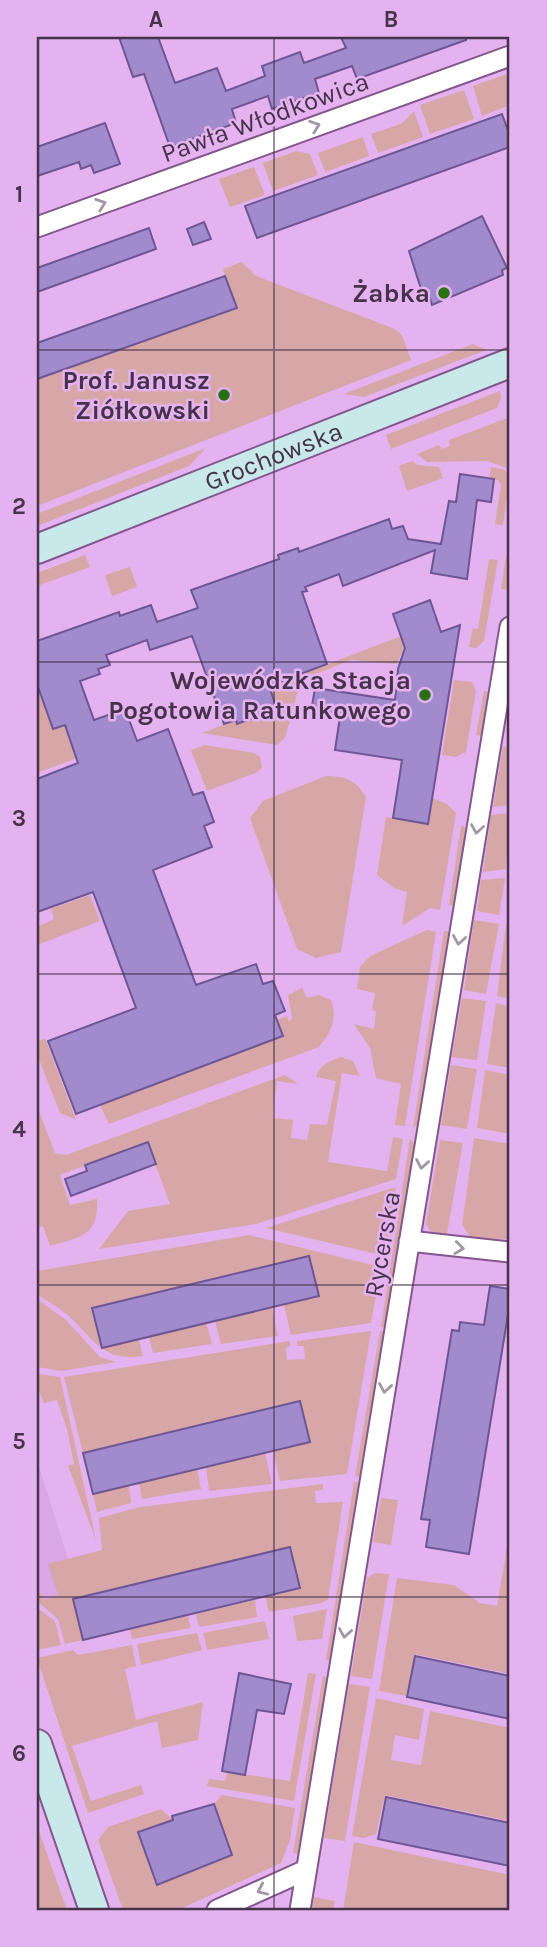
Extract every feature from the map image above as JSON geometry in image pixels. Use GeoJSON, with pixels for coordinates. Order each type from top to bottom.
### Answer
{"type":"FeatureCollection","features":[{"type":"Feature","properties":{"kind":"street","name":"Pawła Włodkowica"},"geometry":{"type":"LineString","coordinates":[[37,227],[510,56]]}},
{"type":"Feature","properties":{"kind":"street","name":"Grochowska"},"geometry":{"type":"LineString","coordinates":[[37,549],[510,363]]}},
{"type":"Feature","properties":{"kind":"street","name":"Rycerska"},"geometry":{"type":"LineString","coordinates":[[300,1910],[510,627]]}},
{"type":"Feature","properties":{"kind":"street"},"geometry":{"type":"LineString","coordinates":[[409,1241],[510,1252]]}},
{"type":"Feature","properties":{"kind":"street"},"geometry":{"type":"LineString","coordinates":[[37,1744],[94,1910]]}},
{"type":"Feature","properties":{"kind":"street"},"geometry":{"type":"LineString","coordinates":[[217,1910],[306,1870]]}},
{"type":"Feature","properties":{"kind":"shaded area"},"geometry":{"type":"Polygon","coordinates":[[[510,73],[510,105],[482,116],[473,86],[510,73]]]}},
{"type":"Feature","properties":{"kind":"shaded area"},"geometry":{"type":"Polygon","coordinates":[[[464,90],[474,119],[430,134],[420,105],[464,90]]]}},
{"type":"Feature","properties":{"kind":"shaded area"},"geometry":{"type":"Polygon","coordinates":[[[414,111],[423,137],[378,153],[371,134],[401,124],[414,111]]]}},
{"type":"Feature","properties":{"kind":"shaded area"},"geometry":{"type":"Polygon","coordinates":[[[363,137],[369,156],[325,172],[318,153],[363,137]]]}},
{"type":"Feature","properties":{"kind":"shaded area"},"geometry":{"type":"Polygon","coordinates":[[[296,151],[310,154],[318,175],[273,191],[263,163],[296,151]]]}},
{"type":"Feature","properties":{"kind":"shaded area"},"geometry":{"type":"Polygon","coordinates":[[[254,167],[265,195],[230,207],[219,179],[254,167]]]}},
{"type":"Feature","properties":{"kind":"shaded area"},"geometry":{"type":"Polygon","coordinates":[[[242,262],[256,276],[395,329],[402,335],[411,360],[37,506],[37,379],[236,308],[223,269],[242,262]]]}},
{"type":"Feature","properties":{"kind":"shaded area"},"geometry":{"type":"Polygon","coordinates":[[[473,344],[486,350],[364,397],[344,394],[473,344]]]}},
{"type":"Feature","properties":{"kind":"shaded area"},"geometry":{"type":"Polygon","coordinates":[[[500,391],[501,398],[497,408],[391,449],[386,435],[500,391]]]}},
{"type":"Feature","properties":{"kind":"shaded area"},"geometry":{"type":"Polygon","coordinates":[[[510,417],[510,469],[487,461],[427,462],[417,454],[439,445],[442,449],[450,446],[449,440],[510,417]]]}},
{"type":"Feature","properties":{"kind":"shaded area"},"geometry":{"type":"Polygon","coordinates":[[[206,448],[189,466],[37,526],[37,514],[206,448]]]}},
{"type":"Feature","properties":{"kind":"shaded area"},"geometry":{"type":"Polygon","coordinates":[[[413,461],[417,465],[439,467],[443,478],[407,491],[399,466],[413,461]]]}},
{"type":"Feature","properties":{"kind":"shaded area"},"geometry":{"type":"Polygon","coordinates":[[[491,467],[505,470],[510,478],[503,525],[495,524],[501,485],[498,480],[489,479],[491,467]]]}},
{"type":"Feature","properties":{"kind":"shaded area"},"geometry":{"type":"Polygon","coordinates":[[[85,555],[90,567],[37,586],[37,573],[85,555]]]}},
{"type":"Feature","properties":{"kind":"shaded area"},"geometry":{"type":"Polygon","coordinates":[[[510,555],[507,590],[501,589],[506,556],[510,555]]]}},
{"type":"Feature","properties":{"kind":"shaded area"},"geometry":{"type":"Polygon","coordinates":[[[489,559],[498,560],[484,641],[476,648],[469,647],[473,628],[478,629],[489,559]]]}},
{"type":"Feature","properties":{"kind":"shaded area"},"geometry":{"type":"Polygon","coordinates":[[[130,567],[137,587],[112,596],[105,575],[130,567]]]}},
{"type":"Feature","properties":{"kind":"shaded area"},"geometry":{"type":"Polygon","coordinates":[[[401,636],[405,647],[396,664],[351,660],[301,680],[285,738],[277,745],[202,733],[236,720],[238,724],[263,714],[265,719],[279,714],[270,690],[274,685],[401,636]]]}},
{"type":"Feature","properties":{"kind":"shaded area"},"geometry":{"type":"Polygon","coordinates":[[[454,680],[472,682],[476,691],[466,752],[456,757],[442,755],[454,680]]]}},
{"type":"Feature","properties":{"kind":"shaded area"},"geometry":{"type":"Polygon","coordinates":[[[38,689],[53,729],[65,725],[77,758],[37,773],[38,689]]]}},
{"type":"Feature","properties":{"kind":"shaded area"},"geometry":{"type":"Polygon","coordinates":[[[484,691],[490,692],[482,736],[476,735],[484,691]]]}},
{"type":"Feature","properties":{"kind":"shaded area"},"geometry":{"type":"Polygon","coordinates":[[[205,745],[254,753],[260,757],[262,767],[258,772],[207,791],[191,750],[205,745]]]}},
{"type":"Feature","properties":{"kind":"shaded area"},"geometry":{"type":"Polygon","coordinates":[[[510,746],[510,805],[493,807],[503,747],[510,746]]]}},
{"type":"Feature","properties":{"kind":"shaded area"},"geometry":{"type":"Polygon","coordinates":[[[326,776],[350,780],[366,797],[341,952],[316,958],[297,949],[250,818],[263,801],[326,776]]]}},
{"type":"Feature","properties":{"kind":"shaded area"},"geometry":{"type":"Polygon","coordinates":[[[432,798],[447,804],[456,813],[440,910],[430,908],[402,926],[407,892],[394,888],[377,875],[386,817],[427,824],[432,798]]]}},
{"type":"Feature","properties":{"kind":"shaded area"},"geometry":{"type":"Polygon","coordinates":[[[510,813],[506,869],[483,872],[491,815],[510,813]]]}},
{"type":"Feature","properties":{"kind":"shaded area"},"geometry":{"type":"Polygon","coordinates":[[[461,826],[467,827],[455,906],[449,905],[461,826]]]}},
{"type":"Feature","properties":{"kind":"shaded area"},"geometry":{"type":"Polygon","coordinates":[[[505,878],[499,915],[477,911],[481,880],[505,878]]]}},
{"type":"Feature","properties":{"kind":"shaded area"},"geometry":{"type":"Polygon","coordinates":[[[90,895],[100,921],[37,945],[37,927],[54,919],[51,909],[90,895]]]}},
{"type":"Feature","properties":{"kind":"shaded area"},"geometry":{"type":"Polygon","coordinates":[[[474,920],[499,924],[486,994],[464,990],[474,920]]]}},
{"type":"Feature","properties":{"kind":"shaded area"},"geometry":{"type":"Polygon","coordinates":[[[506,924],[510,924],[510,999],[497,996],[506,924]]]}},
{"type":"Feature","properties":{"kind":"shaded area"},"geometry":{"type":"Polygon","coordinates":[[[427,930],[436,932],[405,1126],[395,1125],[401,1084],[376,1078],[370,1048],[354,1024],[374,1029],[376,1011],[372,1010],[375,993],[357,989],[360,967],[370,956],[427,930]]]}},
{"type":"Feature","properties":{"kind":"shaded area"},"geometry":{"type":"Polygon","coordinates":[[[444,931],[451,932],[420,1124],[413,1127],[444,931]]]}},
{"type":"Feature","properties":{"kind":"shaded area"},"geometry":{"type":"Polygon","coordinates":[[[302,988],[307,998],[319,995],[331,1000],[334,1013],[332,1025],[319,1047],[109,1124],[100,1105],[283,1036],[277,1020],[287,1016],[289,1022],[292,1018],[288,995],[302,988]]]}},
{"type":"Feature","properties":{"kind":"shaded area"},"geometry":{"type":"Polygon","coordinates":[[[462,998],[486,1001],[477,1060],[452,1057],[462,998]]]}},
{"type":"Feature","properties":{"kind":"shaded area"},"geometry":{"type":"Polygon","coordinates":[[[496,1003],[510,1007],[510,1068],[487,1064],[496,1003]]]}},
{"type":"Feature","properties":{"kind":"shaded area"},"geometry":{"type":"Polygon","coordinates":[[[45,1038],[76,1120],[60,1113],[37,1054],[37,1042],[45,1038]]]}},
{"type":"Feature","properties":{"kind":"shaded area"},"geometry":{"type":"Polygon","coordinates":[[[341,1057],[353,1061],[360,1076],[342,1073],[328,1162],[387,1171],[393,1137],[403,1139],[396,1179],[256,1224],[99,1249],[128,1211],[170,1204],[147,1142],[60,1175],[70,1205],[97,1199],[95,1221],[86,1233],[50,1246],[43,1226],[37,1228],[37,1106],[55,1153],[66,1155],[285,1075],[298,1084],[277,1081],[273,1118],[293,1120],[291,1138],[307,1140],[310,1124],[327,1125],[336,1081],[316,1077],[317,1073],[326,1064],[341,1057]]]}},
{"type":"Feature","properties":{"kind":"shaded area"},"geometry":{"type":"Polygon","coordinates":[[[451,1065],[477,1069],[467,1129],[441,1125],[451,1065]]]}},
{"type":"Feature","properties":{"kind":"shaded area"},"geometry":{"type":"Polygon","coordinates":[[[485,1070],[510,1075],[510,1134],[477,1128],[485,1070]]]}},
{"type":"Feature","properties":{"kind":"shaded area"},"geometry":{"type":"Polygon","coordinates":[[[474,1138],[510,1144],[507,1239],[471,1238],[462,1225],[474,1138]]]}},
{"type":"Feature","properties":{"kind":"shaded area"},"geometry":{"type":"Polygon","coordinates":[[[410,1139],[416,1145],[386,1327],[381,1327],[410,1139]]]}},
{"type":"Feature","properties":{"kind":"shaded area"},"geometry":{"type":"Polygon","coordinates":[[[440,1140],[463,1143],[446,1239],[434,1237],[426,1224],[440,1140]]]}},
{"type":"Feature","properties":{"kind":"shaded area"},"geometry":{"type":"Polygon","coordinates":[[[396,1187],[385,1256],[266,1228],[396,1187]]]}},
{"type":"Feature","properties":{"kind":"shaded area"},"geometry":{"type":"Polygon","coordinates":[[[249,1235],[381,1267],[371,1323],[291,1335],[284,1305],[319,1296],[309,1256],[93,1307],[102,1348],[139,1340],[143,1356],[116,1355],[107,1351],[98,1346],[65,1313],[37,1294],[37,1271],[249,1235]]]}},
{"type":"Feature","properties":{"kind":"shaded area"},"geometry":{"type":"Polygon","coordinates":[[[37,1299],[66,1320],[100,1357],[116,1362],[62,1371],[37,1367],[37,1299]]]}},
{"type":"Feature","properties":{"kind":"shaded area"},"geometry":{"type":"Polygon","coordinates":[[[272,1308],[278,1336],[221,1344],[215,1321],[272,1308]]]}},
{"type":"Feature","properties":{"kind":"shaded area"},"geometry":{"type":"Polygon","coordinates":[[[206,1323],[212,1344],[153,1353],[149,1337],[206,1323]]]}},
{"type":"Feature","properties":{"kind":"shaded area"},"geometry":{"type":"Polygon","coordinates":[[[371,1331],[347,1474],[280,1481],[273,1451],[83,1453],[64,1377],[290,1341],[290,1347],[286,1348],[287,1360],[305,1359],[304,1346],[297,1346],[297,1341],[371,1331]]]}},
{"type":"Feature","properties":{"kind":"shaded area"},"geometry":{"type":"Polygon","coordinates":[[[380,1331],[386,1332],[362,1477],[355,1476],[380,1331]]]}},
{"type":"Feature","properties":{"kind":"shaded area"},"geometry":{"type":"Polygon","coordinates":[[[37,1374],[60,1377],[96,1540],[68,1466],[74,1464],[67,1429],[57,1400],[44,1403],[37,1387],[37,1374]]]}},
{"type":"Feature","properties":{"kind":"shaded area"},"geometry":{"type":"Polygon","coordinates":[[[265,1453],[272,1484],[209,1491],[206,1467],[265,1453]]]}},
{"type":"Feature","properties":{"kind":"shaded area"},"geometry":{"type":"Polygon","coordinates":[[[37,1460],[68,1559],[49,1564],[58,1595],[44,1600],[42,1593],[37,1595],[37,1460]]]}},
{"type":"Feature","properties":{"kind":"shaded area"},"geometry":{"type":"Polygon","coordinates":[[[197,1469],[201,1489],[142,1499],[139,1483],[197,1469]]]}},
{"type":"Feature","properties":{"kind":"shaded area"},"geometry":{"type":"Polygon","coordinates":[[[354,1482],[362,1483],[333,1661],[326,1660],[354,1482]]]}},
{"type":"Feature","properties":{"kind":"shaded area"},"geometry":{"type":"Polygon","coordinates":[[[323,1484],[323,1490],[315,1491],[316,1503],[343,1502],[328,1599],[322,1603],[269,1612],[265,1596],[300,1587],[290,1547],[74,1598],[83,1640],[65,1644],[58,1619],[37,1601],[37,1595],[42,1593],[44,1600],[58,1595],[48,1564],[102,1550],[99,1518],[140,1507],[323,1484]]]}},
{"type":"Feature","properties":{"kind":"shaded area"},"geometry":{"type":"Polygon","coordinates":[[[129,1485],[131,1503],[97,1512],[93,1494],[129,1485]]]}},
{"type":"Feature","properties":{"kind":"shaded area"},"geometry":{"type":"Polygon","coordinates":[[[381,1498],[398,1500],[391,1545],[373,1542],[381,1498]]]}},
{"type":"Feature","properties":{"kind":"shaded area"},"geometry":{"type":"Polygon","coordinates":[[[510,1529],[510,1674],[415,1654],[406,1696],[379,1691],[397,1578],[454,1585],[480,1603],[497,1606],[510,1529]]]}},
{"type":"Feature","properties":{"kind":"shaded area"},"geometry":{"type":"Polygon","coordinates":[[[375,1573],[389,1574],[372,1679],[351,1676],[367,1578],[375,1573]]]}},
{"type":"Feature","properties":{"kind":"shaded area"},"geometry":{"type":"Polygon","coordinates":[[[255,1600],[257,1617],[199,1627],[196,1614],[255,1600]]]}},
{"type":"Feature","properties":{"kind":"shaded area"},"geometry":{"type":"Polygon","coordinates":[[[37,1608],[55,1621],[61,1645],[37,1650],[37,1608]]]}},
{"type":"Feature","properties":{"kind":"shaded area"},"geometry":{"type":"Polygon","coordinates":[[[327,1609],[322,1639],[297,1641],[293,1616],[327,1609]]]}},
{"type":"Feature","properties":{"kind":"shaded area"},"geometry":{"type":"Polygon","coordinates":[[[188,1616],[191,1628],[132,1639],[130,1630],[188,1616]]]}},
{"type":"Feature","properties":{"kind":"shaded area"},"geometry":{"type":"Polygon","coordinates":[[[265,1621],[269,1639],[207,1650],[203,1633],[265,1621]]]}},
{"type":"Feature","properties":{"kind":"shaded area"},"geometry":{"type":"Polygon","coordinates":[[[197,1633],[202,1650],[141,1665],[137,1644],[197,1633]]]}},
{"type":"Feature","properties":{"kind":"shaded area"},"geometry":{"type":"Polygon","coordinates":[[[132,1645],[136,1666],[125,1669],[136,1720],[203,1702],[198,1740],[162,1748],[157,1721],[72,1746],[91,1801],[141,1785],[144,1794],[88,1813],[37,1658],[73,1650],[78,1655],[132,1645]]]}},
{"type":"Feature","properties":{"kind":"shaded area"},"geometry":{"type":"Polygon","coordinates":[[[308,1673],[316,1674],[294,1801],[207,1786],[209,1779],[225,1781],[227,1773],[222,1771],[290,1781],[308,1673]]]}},
{"type":"Feature","properties":{"kind":"shaded area"},"geometry":{"type":"Polygon","coordinates":[[[323,1676],[330,1678],[305,1835],[297,1854],[293,1853],[323,1676]]]}},
{"type":"Feature","properties":{"kind":"shaded area"},"geometry":{"type":"Polygon","coordinates":[[[349,1684],[370,1687],[345,1841],[324,1838],[349,1684]]]}},
{"type":"Feature","properties":{"kind":"shaded area"},"geometry":{"type":"Polygon","coordinates":[[[376,1698],[424,1709],[419,1740],[395,1735],[391,1760],[421,1765],[430,1711],[510,1728],[510,1821],[385,1795],[376,1834],[364,1838],[352,1836],[376,1698]]]}},
{"type":"Feature","properties":{"kind":"shaded area"},"geometry":{"type":"Polygon","coordinates":[[[222,1795],[295,1808],[290,1840],[281,1863],[178,1910],[123,1910],[98,1840],[108,1827],[161,1809],[173,1820],[138,1832],[157,1884],[232,1855],[214,1804],[222,1795]]]}},
{"type":"Feature","properties":{"kind":"shaded area"},"geometry":{"type":"Polygon","coordinates":[[[37,1826],[67,1910],[37,1910],[37,1826]]]}},
{"type":"Feature","properties":{"kind":"shaded area"},"geometry":{"type":"Polygon","coordinates":[[[354,1842],[510,1875],[510,1910],[343,1910],[354,1842]]]}},
{"type":"Feature","properties":{"kind":"shaded area"},"geometry":{"type":"Polygon","coordinates":[[[314,1897],[335,1901],[333,1910],[312,1910],[314,1897]]]}},
{"type":"Feature","properties":{"kind":"building"},"geometry":{"type":"Polygon","coordinates":[[[119,37],[158,37],[175,83],[217,68],[226,91],[265,76],[262,66],[300,52],[304,63],[346,48],[341,37],[466,37],[466,40],[357,79],[352,66],[315,79],[319,93],[272,109],[268,96],[232,109],[236,123],[170,147],[144,74],[133,77],[119,37]]]}},
{"type":"Feature","properties":{"kind":"building"},"geometry":{"type":"Polygon","coordinates":[[[502,114],[510,136],[510,147],[257,238],[245,206],[502,114]]]}},
{"type":"Feature","properties":{"kind":"building"},"geometry":{"type":"Polygon","coordinates":[[[105,123],[120,164],[94,173],[91,165],[81,169],[79,162],[37,176],[37,147],[105,123]]]}},
{"type":"Feature","properties":{"kind":"building"},"geometry":{"type":"Polygon","coordinates":[[[482,216],[507,268],[502,270],[503,275],[432,305],[428,291],[422,292],[409,251],[482,216]]]}},
{"type":"Feature","properties":{"kind":"building"},"geometry":{"type":"Polygon","coordinates":[[[204,222],[211,239],[193,245],[187,229],[204,222]]]}},
{"type":"Feature","properties":{"kind":"building"},"geometry":{"type":"Polygon","coordinates":[[[149,228],[156,249],[37,292],[37,268],[149,228]]]}},
{"type":"Feature","properties":{"kind":"building"},"geometry":{"type":"Polygon","coordinates":[[[225,276],[237,308],[37,379],[37,343],[225,276]]]}},
{"type":"Feature","properties":{"kind":"building"},"geometry":{"type":"Polygon","coordinates":[[[460,474],[494,479],[491,502],[477,500],[467,579],[431,573],[435,550],[343,586],[339,574],[305,587],[307,591],[302,592],[327,664],[269,686],[277,709],[237,724],[236,720],[224,724],[192,636],[150,650],[147,640],[106,655],[110,665],[98,669],[100,674],[80,681],[94,720],[125,709],[137,741],[168,729],[193,795],[203,792],[214,822],[204,826],[212,847],[153,870],[196,985],[256,964],[263,984],[273,981],[285,1011],[275,1015],[283,1036],[76,1114],[48,1041],[136,1008],[93,892],[37,912],[37,779],[78,763],[65,725],[53,729],[37,684],[37,641],[119,612],[120,616],[151,605],[157,622],[198,608],[191,590],[279,559],[278,555],[298,548],[299,552],[389,519],[392,529],[403,526],[408,539],[441,544],[449,501],[456,502],[460,474]]]}},
{"type":"Feature","properties":{"kind":"building","name":"Wojewódzka Stacja Pogotowia Ratunkowego"},"geometry":{"type":"Polygon","coordinates":[[[430,600],[441,632],[460,625],[428,824],[393,818],[402,760],[335,750],[340,717],[311,712],[315,688],[395,700],[398,669],[405,648],[393,614],[430,600]]]}},
{"type":"Feature","properties":{"kind":"building"},"geometry":{"type":"Polygon","coordinates":[[[148,1142],[156,1164],[71,1196],[65,1179],[87,1171],[85,1165],[148,1142]]]}},
{"type":"Feature","properties":{"kind":"building"},"geometry":{"type":"Polygon","coordinates":[[[309,1256],[319,1296],[102,1348],[92,1308],[309,1256]]]}},
{"type":"Feature","properties":{"kind":"building"},"geometry":{"type":"Polygon","coordinates":[[[490,1286],[510,1289],[510,1302],[469,1554],[426,1547],[430,1520],[421,1519],[452,1330],[459,1331],[460,1322],[484,1325],[490,1286]]]}},
{"type":"Feature","properties":{"kind":"building"},"geometry":{"type":"Polygon","coordinates":[[[300,1401],[310,1442],[93,1494],[83,1453],[300,1401]]]}},
{"type":"Feature","properties":{"kind":"building"},"geometry":{"type":"Polygon","coordinates":[[[290,1547],[300,1588],[83,1640],[73,1599],[290,1547]]]}},
{"type":"Feature","properties":{"kind":"building"},"geometry":{"type":"Polygon","coordinates":[[[415,1656],[510,1676],[510,1719],[407,1697],[415,1656]]]}},
{"type":"Feature","properties":{"kind":"building"},"geometry":{"type":"Polygon","coordinates":[[[239,1673],[291,1684],[284,1714],[257,1710],[245,1775],[222,1771],[239,1673]]]}},
{"type":"Feature","properties":{"kind":"building"},"geometry":{"type":"Polygon","coordinates":[[[386,1797],[510,1823],[510,1866],[378,1839],[386,1797]]]}},
{"type":"Feature","properties":{"kind":"building"},"geometry":{"type":"Polygon","coordinates":[[[214,1804],[232,1855],[157,1885],[138,1832],[173,1820],[172,1816],[214,1804]]]}},
{"type":"Feature","properties":{"kind":"place","name":"Żabka"},"geometry":{"type":"Point","coordinates":[444,293]}},
{"type":"Feature","properties":{"kind":"place","name":"Prof. Janusz Ziółkowski"},"geometry":{"type":"Point","coordinates":[224,395]}},
{"type":"Feature","properties":{"kind":"place","name":"Wojewódzka Stacja Pogotowia Ratunkowego"},"geometry":{"type":"Point","coordinates":[425,695]}}]}
